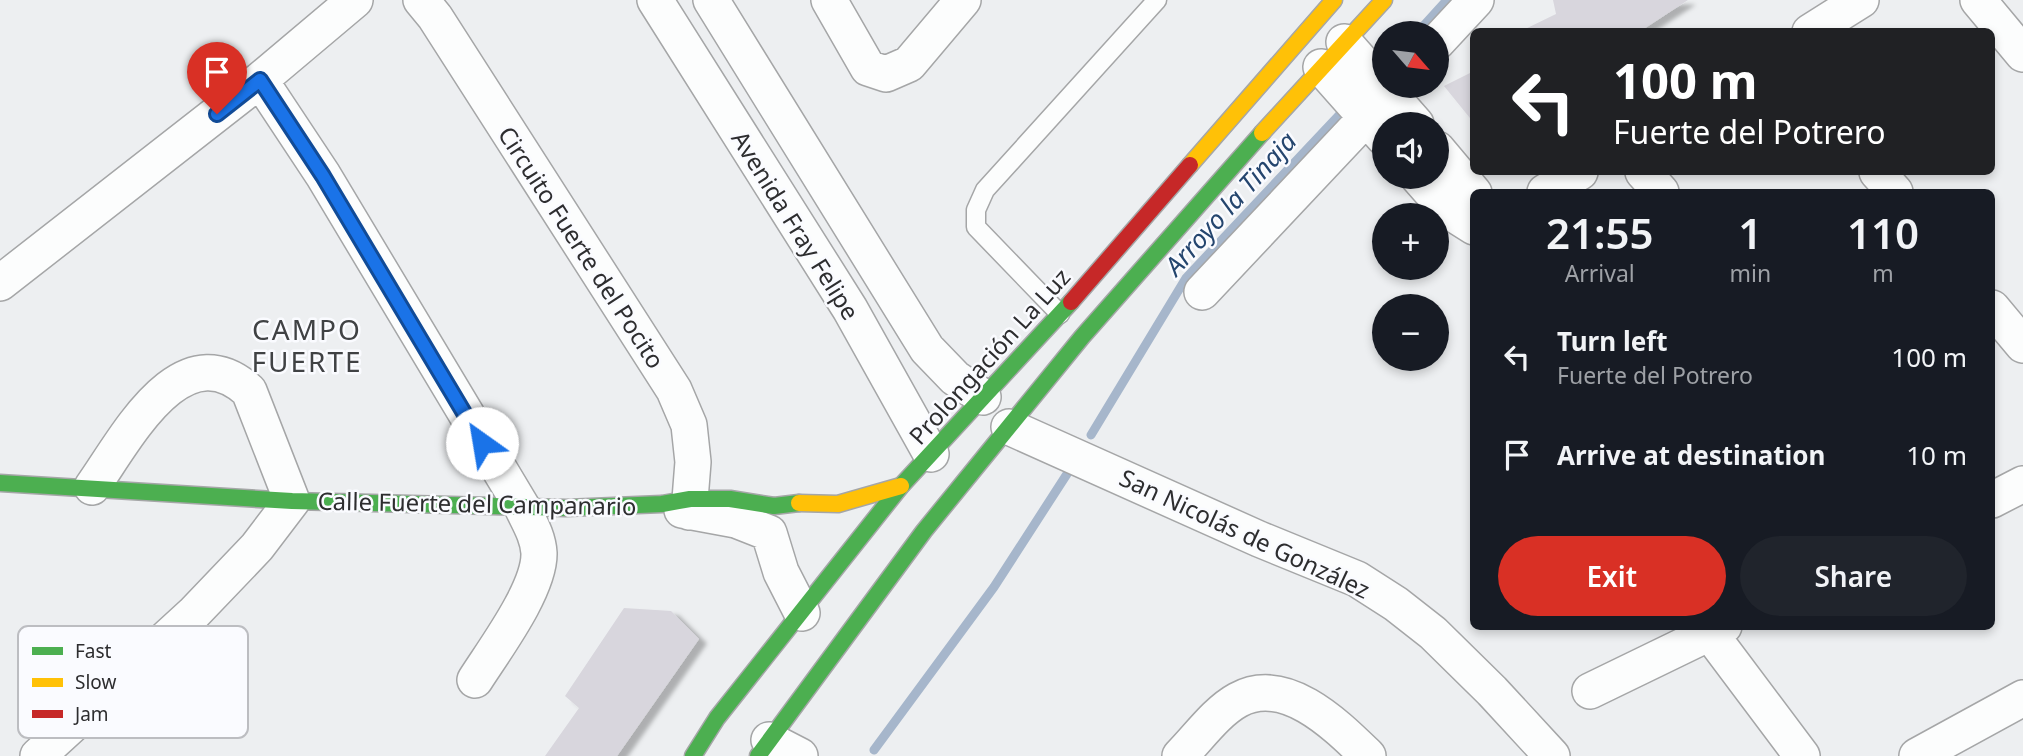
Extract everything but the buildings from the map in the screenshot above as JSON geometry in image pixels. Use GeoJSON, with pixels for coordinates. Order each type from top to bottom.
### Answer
{"type":"FeatureCollection","features":[{"type":"Feature","properties":{"kind":"main road","name":"Prolongación La Luz"},"geometry":{"type":"LineString","coordinates":[[694,756],[717,718],[803,613],[901,486],[1060,314],[1334,0]]}},
{"type":"Feature","properties":{"kind":"main road"},"geometry":{"type":"LineString","coordinates":[[763,748],[924,531],[1082,337],[1321,67],[1384,0]]}},
{"type":"Feature","properties":{"kind":"main road","name":"Calle Fuerte del Campanario"},"geometry":{"type":"LineString","coordinates":[[0,483],[292,501],[566,508],[680,505]]}},
{"type":"Feature","properties":{"kind":"main road","name":"Calle Fuerte del Campanario"},"geometry":{"type":"LineString","coordinates":[[772,519],[810,502],[838,504],[901,486]]}},
{"type":"Feature","properties":{"kind":"street"},"geometry":{"type":"LineString","coordinates":[[0,283],[260,80],[355,0]]}},
{"type":"Feature","properties":{"kind":"street","name":"Circuito Fuerte del Pocito"},"geometry":{"type":"LineString","coordinates":[[421,0],[435,17],[674,390],[689,425],[693,462],[680,505]]}},
{"type":"Feature","properties":{"kind":"street","name":"Avenida Fray Felipe"},"geometry":{"type":"LineString","coordinates":[[655,0],[850,309],[931,454]]}},
{"type":"Feature","properties":{"kind":"street","name":"Avenida Fray Felipe"},"geometry":{"type":"LineString","coordinates":[[711,0],[927,349],[956,378],[983,397]]}},
{"type":"Feature","properties":{"kind":"street"},"geometry":{"type":"LineString","coordinates":[[829,0],[868,68],[886,74],[909,64],[963,0]]}},
{"type":"Feature","properties":{"kind":"street"},"geometry":{"type":"LineString","coordinates":[[1449,29],[1476,0]]}},
{"type":"Feature","properties":{"kind":"street"},"geometry":{"type":"LineString","coordinates":[[1816,28],[1861,0]]}},
{"type":"Feature","properties":{"kind":"street"},"geometry":{"type":"LineString","coordinates":[[1978,0],[2023,54]]}},
{"type":"Feature","properties":{"kind":"street"},"geometry":{"type":"LineString","coordinates":[[1344,42],[1384,108]]}},
{"type":"Feature","properties":{"kind":"street"},"geometry":{"type":"LineString","coordinates":[[1321,67],[1384,108]]}},
{"type":"Feature","properties":{"kind":"street"},"geometry":{"type":"LineString","coordinates":[[260,80],[323,176],[536,534],[539,553],[533,581],[475,680]]}},
{"type":"Feature","properties":{"kind":"street"},"geometry":{"type":"LineString","coordinates":[[1202,292],[1384,108]]}},
{"type":"Feature","properties":{"kind":"street"},"geometry":{"type":"LineString","coordinates":[[1449,163],[1471,189]]}},
{"type":"Feature","properties":{"kind":"street"},"geometry":{"type":"LineString","coordinates":[[1550,189],[1575,175]]}},
{"type":"Feature","properties":{"kind":"street"},"geometry":{"type":"LineString","coordinates":[[1646,175],[1658,189]]}},
{"type":"Feature","properties":{"kind":"street"},"geometry":{"type":"LineString","coordinates":[[1880,175],[1892,189]]}},
{"type":"Feature","properties":{"kind":"street"},"geometry":{"type":"LineString","coordinates":[[1429,189],[1447,210],[1470,224]]}},
{"type":"Feature","properties":{"kind":"street"},"geometry":{"type":"LineString","coordinates":[[1995,312],[2023,345]]}},
{"type":"Feature","properties":{"kind":"street","name":"Calle Fuerte del Campanario"},"geometry":{"type":"LineString","coordinates":[[92,487],[151,404],[166,389],[186,377],[224,373],[249,391],[292,501]]}},
{"type":"Feature","properties":{"kind":"street","name":"San Nicolás de González"},"geometry":{"type":"LineString","coordinates":[[1009,427],[1259,539],[1357,579],[1396,604],[1433,633],[1552,756]]}},
{"type":"Feature","properties":{"kind":"street"},"geometry":{"type":"LineString","coordinates":[[1995,498],[2023,484]]}},
{"type":"Feature","properties":{"kind":"street"},"geometry":{"type":"LineString","coordinates":[[180,626],[257,547],[292,501]]}},
{"type":"Feature","properties":{"kind":"street","name":"Calle Fuerte del Campanario"},"geometry":{"type":"LineString","coordinates":[[680,505],[736,520],[772,519]]}},
{"type":"Feature","properties":{"kind":"street"},"geometry":{"type":"LineString","coordinates":[[772,519],[781,572],[803,613]]}},
{"type":"Feature","properties":{"kind":"street"},"geometry":{"type":"LineString","coordinates":[[1590,691],[1714,630]]}},
{"type":"Feature","properties":{"kind":"street"},"geometry":{"type":"LineString","coordinates":[[1717,630],[1802,756]]}},
{"type":"Feature","properties":{"kind":"street"},"geometry":{"type":"LineString","coordinates":[[1180,756],[1220,715],[1239,700],[1262,693],[1284,696],[1315,710],[1368,756]]}},
{"type":"Feature","properties":{"kind":"street"},"geometry":{"type":"LineString","coordinates":[[1917,756],[2023,698]]}},
{"type":"Feature","properties":{"kind":"street"},"geometry":{"type":"LineString","coordinates":[[38,756],[58,738]]}},
{"type":"Feature","properties":{"kind":"street"},"geometry":{"type":"LineString","coordinates":[[763,748],[800,756]]}},
{"type":"Feature","properties":{"kind":"lane"},"geometry":{"type":"LineString","coordinates":[[1060,314],[976,227],[976,210],[985,190],[1157,0]]}},
{"type":"Feature","properties":{"kind":"waterway","name":"Arroyo la Tinaja"},"geometry":{"type":"LineString","coordinates":[[1428,21],[1447,0]]}},
{"type":"Feature","properties":{"kind":"waterway","name":"Arroyo la Tinaja"},"geometry":{"type":"LineString","coordinates":[[1091,435],[1186,278],[1342,112]]}},
{"type":"Feature","properties":{"kind":"waterway","name":"Arroyo la Tinaja"},"geometry":{"type":"LineString","coordinates":[[874,750],[994,587],[1067,474]]}},
{"type":"Feature","properties":{"kind":"traffic: fast"},"geometry":{"type":"LineString","coordinates":[[758,756],[924,531],[1082,337],[1262,133]]}},
{"type":"Feature","properties":{"kind":"traffic: fast"},"geometry":{"type":"LineString","coordinates":[[693,756],[717,718],[901,486],[1071,302]]}},
{"type":"Feature","properties":{"kind":"traffic: fast"},"geometry":{"type":"LineString","coordinates":[[0,483],[292,501],[566,508],[662,504],[690,499],[730,499],[774,506],[799,503]]}},
{"type":"Feature","properties":{"kind":"traffic: slow"},"geometry":{"type":"LineString","coordinates":[[1190,165],[1334,0]]}},
{"type":"Feature","properties":{"kind":"traffic: slow"},"geometry":{"type":"LineString","coordinates":[[1262,133],[1384,0]]}},
{"type":"Feature","properties":{"kind":"traffic: slow"},"geometry":{"type":"LineString","coordinates":[[799,503],[838,504],[901,486]]}},
{"type":"Feature","properties":{"kind":"traffic: jam"},"geometry":{"type":"LineString","coordinates":[[1071,302],[1190,165]]}},
{"type":"Feature","properties":{"kind":"district","name":"CAMPO FUERTE"},"geometry":{"type":"Point","coordinates":[307,345]}},
{"type":"Feature","properties":{"kind":"route"},"geometry":{"type":"LineString","coordinates":[[217,114],[260,80],[323,176],[482,443]]}}]}
